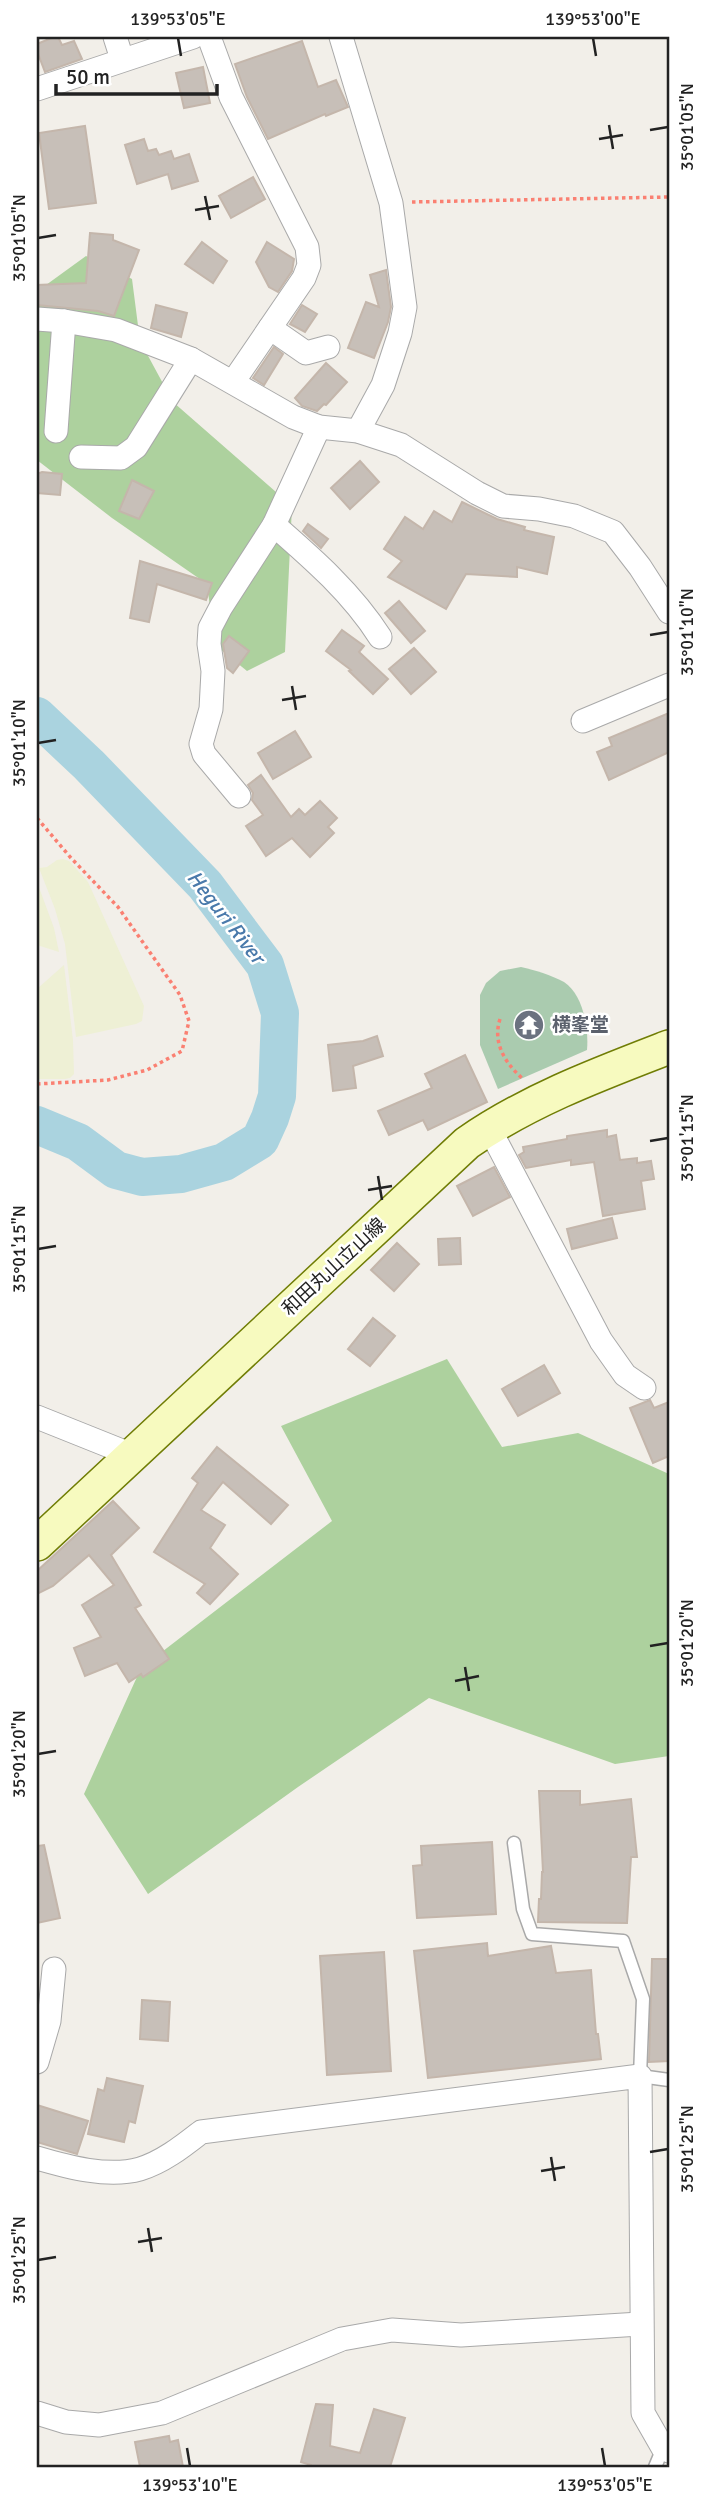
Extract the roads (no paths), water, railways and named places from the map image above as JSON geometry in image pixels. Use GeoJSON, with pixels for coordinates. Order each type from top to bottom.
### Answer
{"type":"FeatureCollection","features":[{"type":"Feature","properties":{"kind":"main road","name":"和田丸山立山線"},"geometry":{"type":"LineString","coordinates":[[37,1544],[467,1143],[500,1122],[572,1085],[669,1047]]}},
{"type":"Feature","properties":{"kind":"street"},"geometry":{"type":"LineString","coordinates":[[115,37],[122,59]]}},
{"type":"Feature","properties":{"kind":"street"},"geometry":{"type":"LineString","coordinates":[[209,37],[231,97],[306,247],[309,265],[304,278],[233,382]]}},
{"type":"Feature","properties":{"kind":"street"},"geometry":{"type":"LineString","coordinates":[[341,37],[391,203],[405,307],[400,333],[383,385],[358,431]]}},
{"type":"Feature","properties":{"kind":"street"},"geometry":{"type":"LineString","coordinates":[[37,89],[184,38]]}},
{"type":"Feature","properties":{"kind":"street"},"geometry":{"type":"LineString","coordinates":[[37,319],[116,330],[191,359],[293,417],[319,427],[358,431],[401,445],[477,493],[503,506],[574,516],[613,532],[669,612]]}},
{"type":"Feature","properties":{"kind":"street"},"geometry":{"type":"LineString","coordinates":[[56,431],[64,321]]}},
{"type":"Feature","properties":{"kind":"street"},"geometry":{"type":"LineString","coordinates":[[270,328],[306,353],[328,347]]}},
{"type":"Feature","properties":{"kind":"street"},"geometry":{"type":"LineString","coordinates":[[81,457],[121,458],[136,447],[191,359]]}},
{"type":"Feature","properties":{"kind":"street"},"geometry":{"type":"LineString","coordinates":[[239,796],[204,754],[201,744],[211,709],[213,671],[209,644],[210,628],[274,525],[319,427]]}},
{"type":"Feature","properties":{"kind":"street"},"geometry":{"type":"LineString","coordinates":[[274,525],[323,568],[364,612],[380,637]]}},
{"type":"Feature","properties":{"kind":"street"},"geometry":{"type":"LineString","coordinates":[[583,722],[669,687]]}},
{"type":"Feature","properties":{"kind":"street"},"geometry":{"type":"LineString","coordinates":[[500,1122],[601,1341],[625,1375],[644,1388]]}},
{"type":"Feature","properties":{"kind":"street"},"geometry":{"type":"LineString","coordinates":[[37,1418],[132,1455]]}},
{"type":"Feature","properties":{"kind":"street"},"geometry":{"type":"LineString","coordinates":[[37,2062],[49,2021],[54,1969]]}},
{"type":"Feature","properties":{"kind":"street"},"geometry":{"type":"LineString","coordinates":[[37,2158],[98,2172],[139,2169],[175,2152],[201,2132],[640,2076],[640,2324],[643,2413],[662,2455]]}},
{"type":"Feature","properties":{"kind":"street"},"geometry":{"type":"LineString","coordinates":[[37,2413],[66,2423],[99,2425],[162,2413],[342,2339],[392,2330],[461,2335],[640,2324]]}},
{"type":"Feature","properties":{"kind":"lane"},"geometry":{"type":"LineString","coordinates":[[514,1843],[523,1909],[532,1934],[623,1941],[643,1999],[640,2076],[669,2080]]}},
{"type":"Feature","properties":{"kind":"waterway","name":"Heguri River"},"geometry":{"type":"LineString","coordinates":[[37,716],[89,765],[205,885],[265,965],[280,1013],[277,1096],[270,1118],[260,1140],[224,1162],[181,1174],[142,1177],[116,1170],[78,1142],[37,1125]]}},
{"type":"Feature","properties":{"kind":"place","name":"横峯堂"},"geometry":{"type":"Point","coordinates":[529,1025]}}]}
